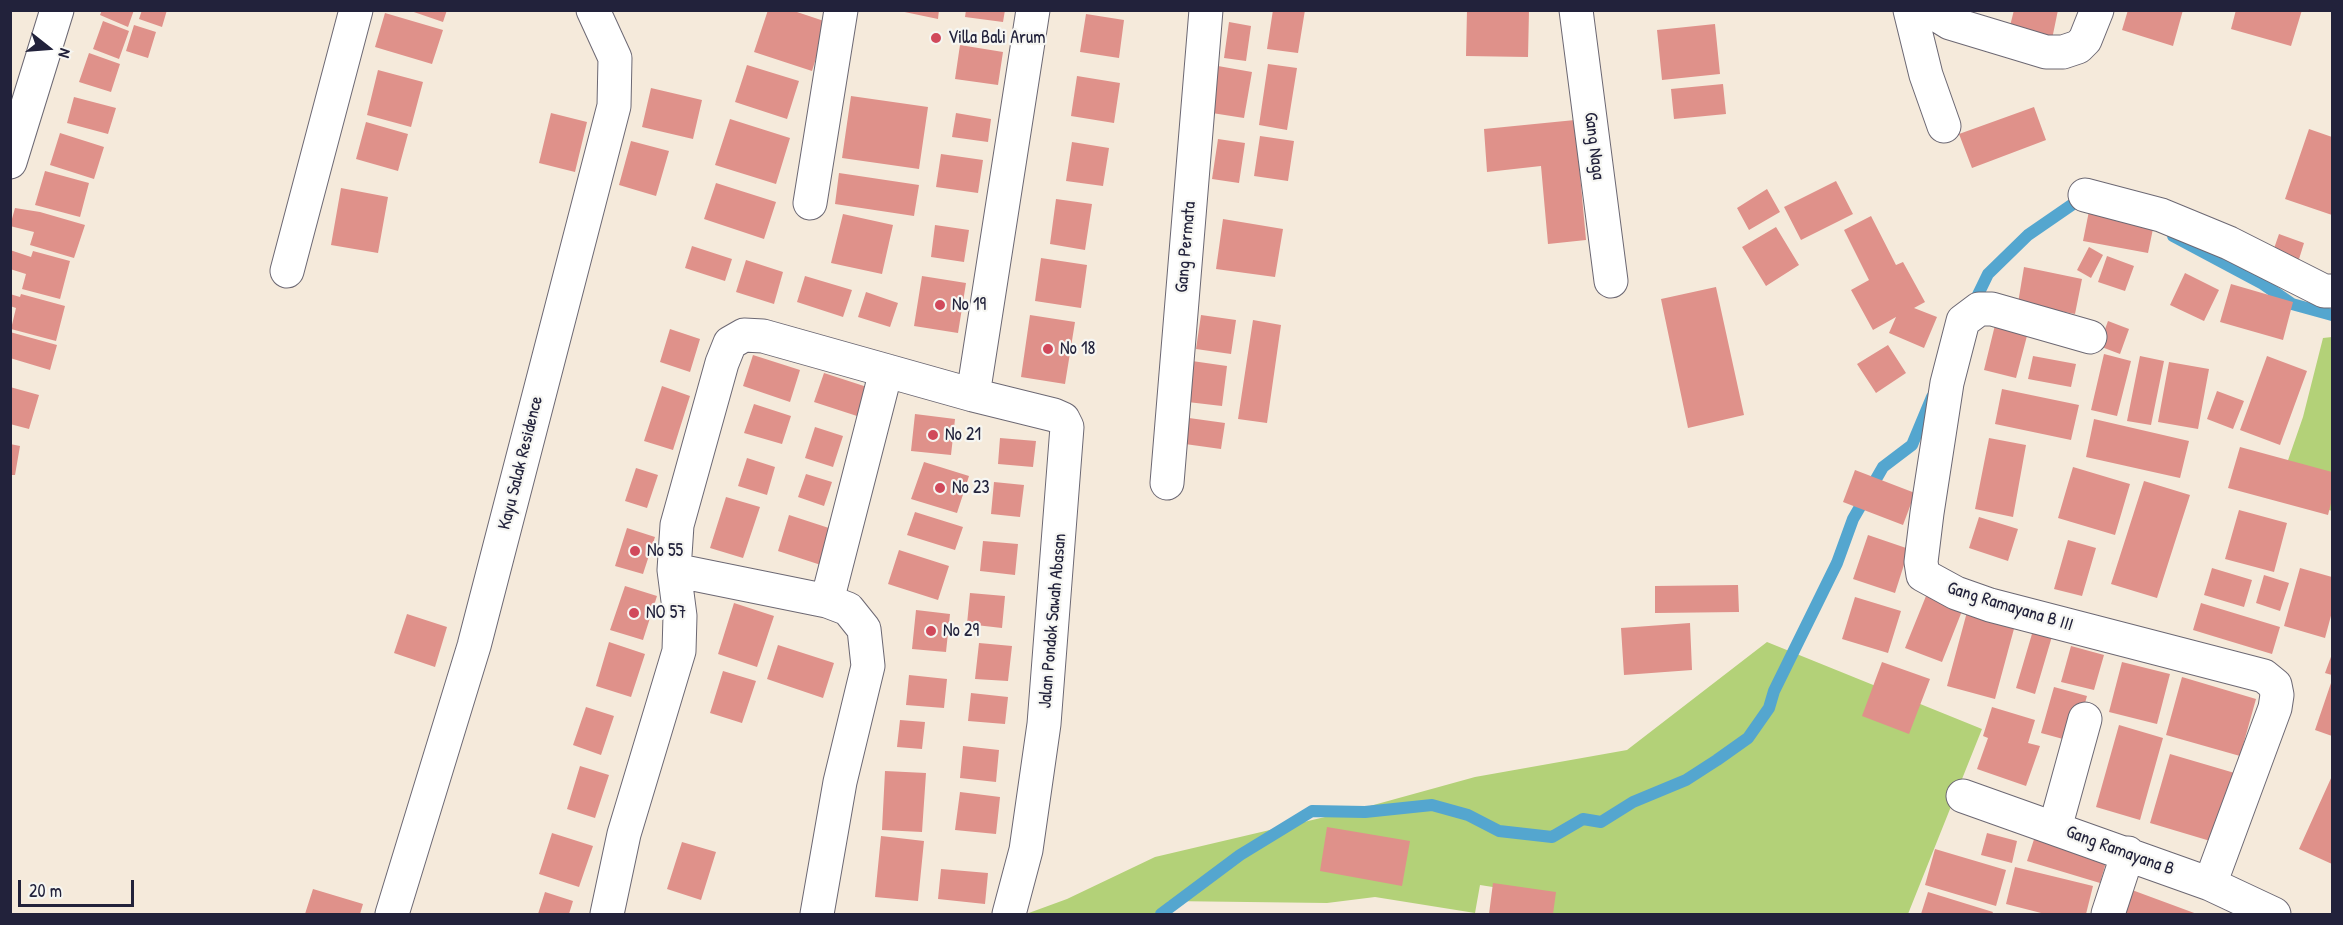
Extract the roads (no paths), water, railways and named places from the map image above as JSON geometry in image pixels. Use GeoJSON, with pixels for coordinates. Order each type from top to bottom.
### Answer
{"type":"FeatureCollection","features":[{"type":"Feature","properties":{"kind":"street"},"geometry":{"type":"LineString","coordinates":[[10,162],[57,10]]}},
{"type":"Feature","properties":{"kind":"street"},"geometry":{"type":"LineString","coordinates":[[287,271],[356,10]]}},
{"type":"Feature","properties":{"kind":"street","name":"Kayu Salak Residence"},"geometry":{"type":"LineString","coordinates":[[392,915],[474,646],[614,106],[615,58],[593,10]]}},
{"type":"Feature","properties":{"kind":"street"},"geometry":{"type":"LineString","coordinates":[[810,203],[841,10]]}},
{"type":"Feature","properties":{"kind":"street"},"geometry":{"type":"LineString","coordinates":[[973,395],[1033,10]]}},
{"type":"Feature","properties":{"kind":"street","name":"Gang Permata"},"geometry":{"type":"LineString","coordinates":[[1167,483],[1206,10]]}},
{"type":"Feature","properties":{"kind":"street","name":"Gang Naga"},"geometry":{"type":"LineString","coordinates":[[1576,10],[1611,281]]}},
{"type":"Feature","properties":{"kind":"street"},"geometry":{"type":"LineString","coordinates":[[1910,10],[1926,75],[1944,126]]}},
{"type":"Feature","properties":{"kind":"street"},"geometry":{"type":"LineString","coordinates":[[1929,10],[1950,23],[2046,52],[2063,52],[2078,47],[2085,39],[2097,10]]}},
{"type":"Feature","properties":{"kind":"street"},"geometry":{"type":"LineString","coordinates":[[2085,195],[2162,215],[2229,243],[2324,291],[2332,291]]}},
{"type":"Feature","properties":{"kind":"street","name":"Gang Ramayana B III"},"geometry":{"type":"LineString","coordinates":[[2090,337],[1992,309],[1979,309],[1963,321],[1947,383],[1928,501],[1921,562],[1923,575],[1956,593],[1990,605],[2264,676],[2275,685],[2277,695],[2275,708],[2210,884]]}},
{"type":"Feature","properties":{"kind":"street","name":"Jalan Pondok Sawah Abasan"},"geometry":{"type":"LineString","coordinates":[[607,915],[624,834],[679,651],[680,616],[674,570],[677,525],[719,374],[730,343],[744,335],[763,336],[973,395],[1054,415],[1063,419],[1067,427],[1044,724],[1026,850],[1009,915]]}},
{"type":"Feature","properties":{"kind":"street"},"geometry":{"type":"LineString","coordinates":[[827,601],[886,371]]}},
{"type":"Feature","properties":{"kind":"street"},"geometry":{"type":"LineString","coordinates":[[674,570],[827,601],[848,609],[864,629],[868,666],[840,783],[817,915]]}},
{"type":"Feature","properties":{"kind":"street"},"geometry":{"type":"LineString","coordinates":[[2055,828],[2085,720]]}},
{"type":"Feature","properties":{"kind":"street","name":"Gang Ramayana B"},"geometry":{"type":"LineString","coordinates":[[1963,795],[2210,884],[2274,915]]}},
{"type":"Feature","properties":{"kind":"street"},"geometry":{"type":"LineString","coordinates":[[2108,915],[2128,853]]}},
{"type":"Feature","properties":{"kind":"waterway"},"geometry":{"type":"LineString","coordinates":[[1972,307],[1988,274],[2028,235],[2073,204],[2087,199]]}},
{"type":"Feature","properties":{"kind":"waterway"},"geometry":{"type":"LineString","coordinates":[[2173,236],[2263,284],[2292,304],[2332,315]]}},
{"type":"Feature","properties":{"kind":"waterway"},"geometry":{"type":"LineString","coordinates":[[1161,914],[1240,855],[1312,811],[1365,812],[1432,805],[1468,815],[1499,831],[1552,837],[1583,819],[1601,822],[1633,802],[1686,780],[1717,760],[1748,738],[1769,708],[1774,691],[1837,563],[1853,519],[1883,467],[1912,445],[1932,397]]}},
{"type":"Feature","properties":{"kind":"place","name":"Villa Bali Arum"},"geometry":{"type":"Point","coordinates":[936,38]}},
{"type":"Feature","properties":{"kind":"place","name":"No 19"},"geometry":{"type":"Point","coordinates":[940,305]}},
{"type":"Feature","properties":{"kind":"place","name":"No 18"},"geometry":{"type":"Point","coordinates":[1048,349]}},
{"type":"Feature","properties":{"kind":"place","name":"No 21"},"geometry":{"type":"Point","coordinates":[933,435]}},
{"type":"Feature","properties":{"kind":"place","name":"No 23"},"geometry":{"type":"Point","coordinates":[940,488]}},
{"type":"Feature","properties":{"kind":"place","name":"No 55"},"geometry":{"type":"Point","coordinates":[635,551]}},
{"type":"Feature","properties":{"kind":"place","name":"NO 57"},"geometry":{"type":"Point","coordinates":[634,613]}},
{"type":"Feature","properties":{"kind":"place","name":"No 29"},"geometry":{"type":"Point","coordinates":[931,631]}}]}
